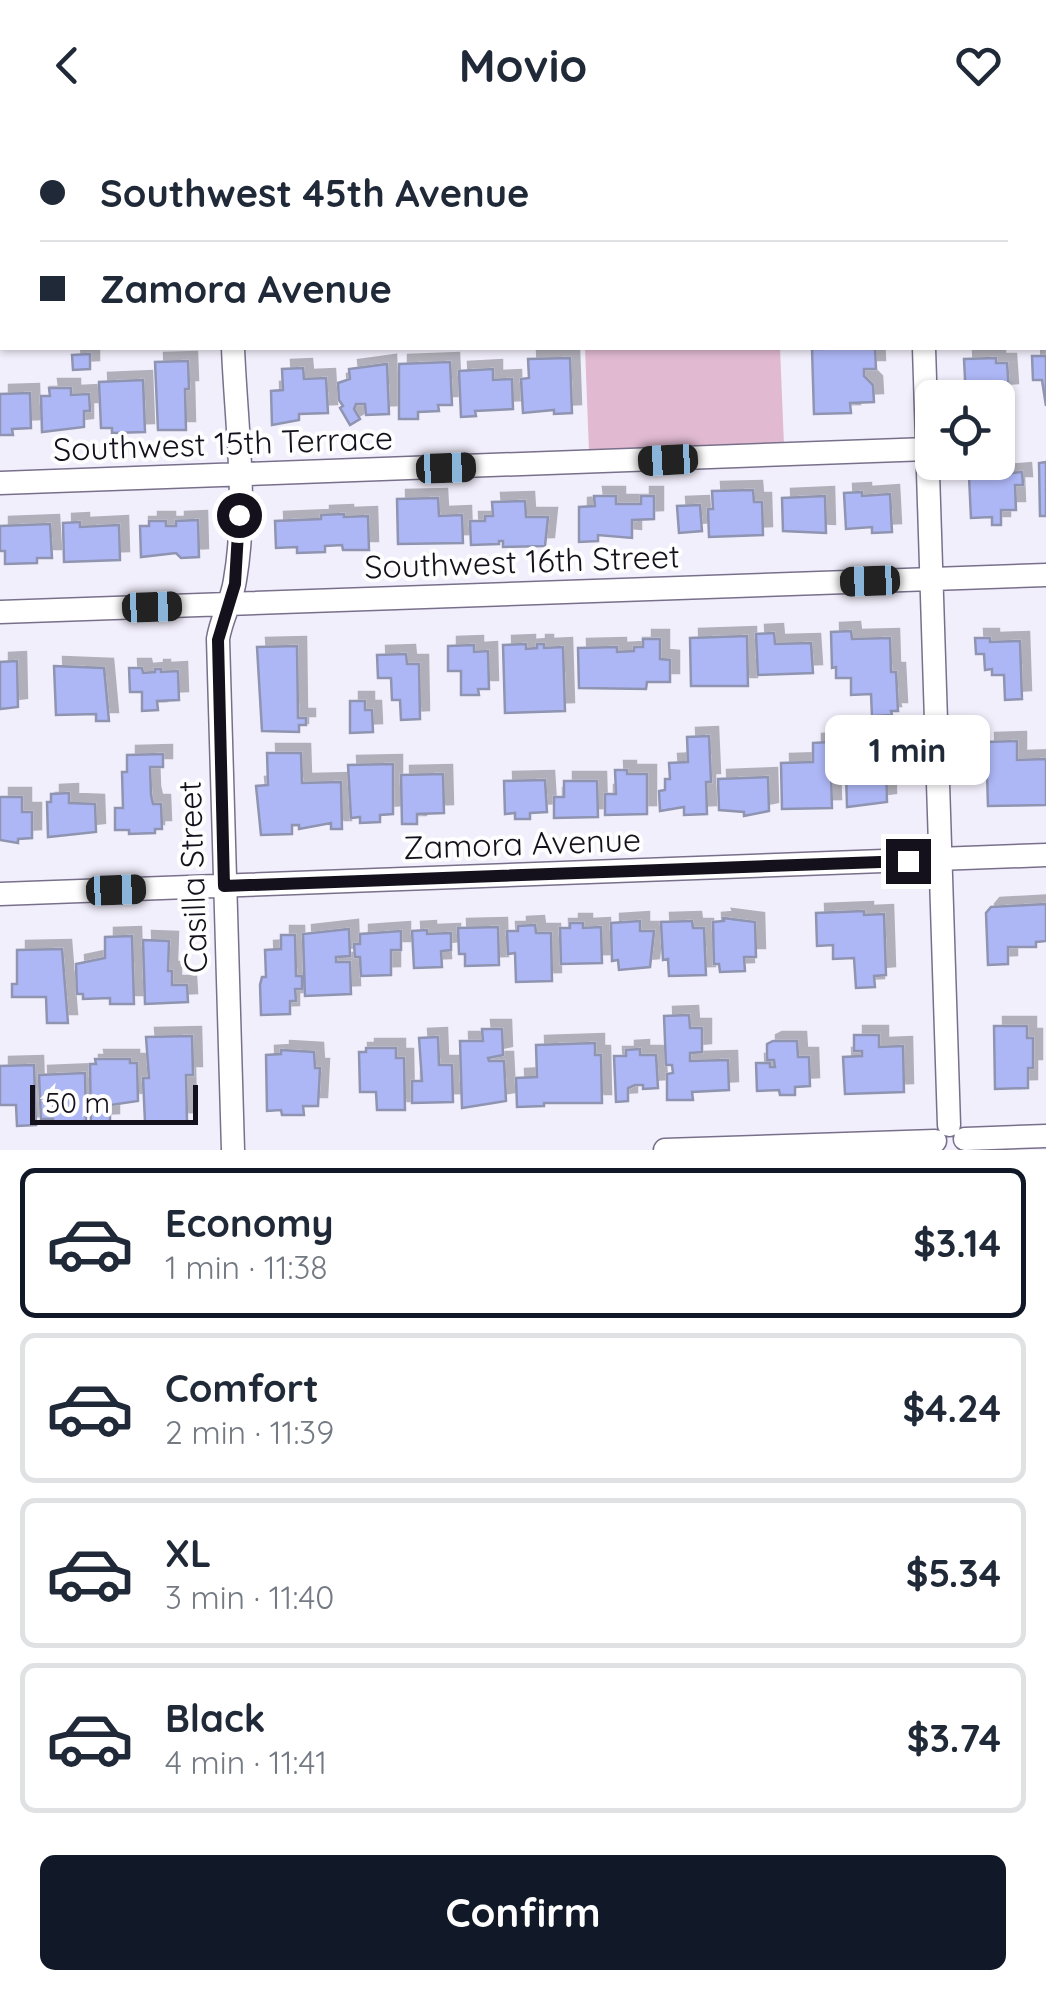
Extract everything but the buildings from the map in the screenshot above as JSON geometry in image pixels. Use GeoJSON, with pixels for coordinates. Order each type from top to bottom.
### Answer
{"type":"FeatureCollection","features":[{"type":"Feature","properties":{"kind":"street","name":"Casilla Street"},"geometry":{"type":"LineString","coordinates":[[232,350],[238,475],[237,563],[218,640],[233,1150]]}},
{"type":"Feature","properties":{"kind":"street"},"geometry":{"type":"LineString","coordinates":[[924,350],[925,380]]}},
{"type":"Feature","properties":{"kind":"street","name":"Southwest 15th Terrace"},"geometry":{"type":"LineString","coordinates":[[0,483],[915,449]]}},
{"type":"Feature","properties":{"kind":"street"},"geometry":{"type":"LineString","coordinates":[[929,480],[950,1141]]}},
{"type":"Feature","properties":{"kind":"street","name":"Southwest 16th Street"},"geometry":{"type":"LineString","coordinates":[[0,612],[1046,575]]}},
{"type":"Feature","properties":{"kind":"street","name":"Zamora Avenue"},"geometry":{"type":"LineString","coordinates":[[0,894],[1046,856]]}},
{"type":"Feature","properties":{"kind":"street"},"geometry":{"type":"LineString","coordinates":[[666,1150],[1046,1136]]}},
{"type":"Feature","properties":{"kind":"shaded area"},"geometry":{"type":"Polygon","coordinates":[[[585,350],[780,350],[784,445],[589,452],[585,350]]]}},
{"type":"Feature","properties":{"kind":"route"},"geometry":{"type":"LineString","coordinates":[[239,515],[235,584],[218,640],[224,886],[908,861]]}}]}
